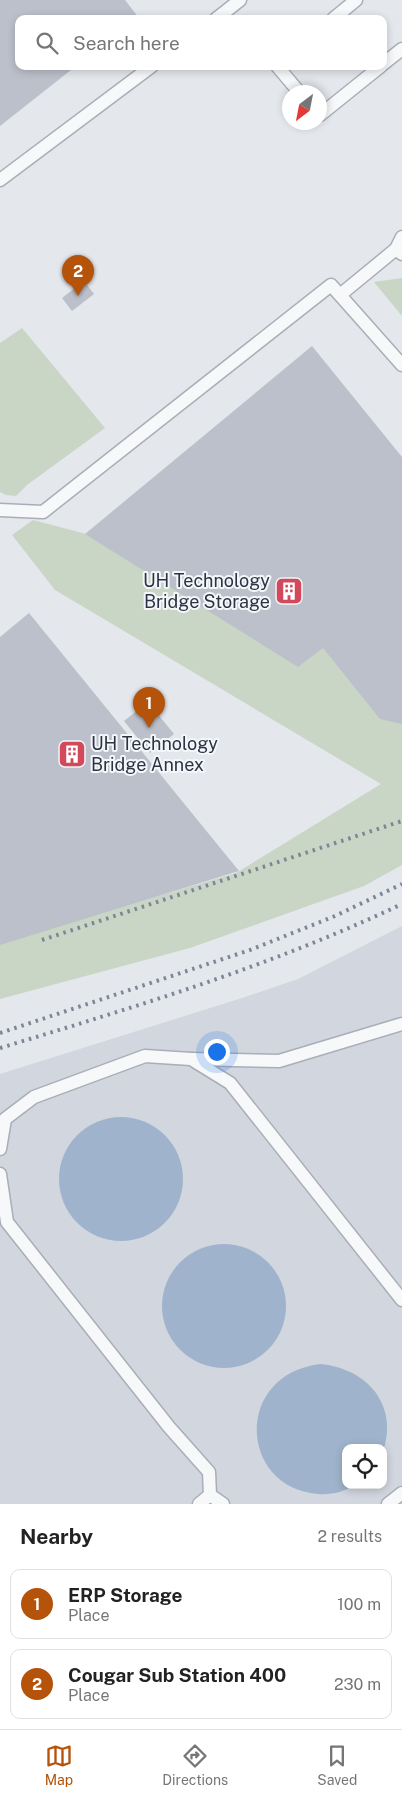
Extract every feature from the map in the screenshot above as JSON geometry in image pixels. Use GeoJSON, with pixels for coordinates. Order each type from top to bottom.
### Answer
{"type":"FeatureCollection","features":[{"type":"Feature","properties":{"kind":"lane"},"geometry":{"type":"LineString","coordinates":[[233,14],[240,0]]}},
{"type":"Feature","properties":{"kind":"lane"},"geometry":{"type":"LineString","coordinates":[[338,15],[356,0]]}},
{"type":"Feature","properties":{"kind":"lane"},"geometry":{"type":"LineString","coordinates":[[387,61],[402,49]]}},
{"type":"Feature","properties":{"kind":"lane"},"geometry":{"type":"LineString","coordinates":[[0,180],[147,70]]}},
{"type":"Feature","properties":{"kind":"lane"},"geometry":{"type":"LineString","coordinates":[[280,70],[293,85]]}},
{"type":"Feature","properties":{"kind":"lane"},"geometry":{"type":"LineString","coordinates":[[327,109],[376,70]]}},
{"type":"Feature","properties":{"kind":"lane"},"geometry":{"type":"LineString","coordinates":[[340,295],[399,252],[402,237]]}},
{"type":"Feature","properties":{"kind":"lane"},"geometry":{"type":"LineString","coordinates":[[0,510],[43,512],[331,286],[402,365]]}},
{"type":"Feature","properties":{"kind":"lane"},"geometry":{"type":"LineString","coordinates":[[0,1149],[4,1119],[34,1097],[145,1056],[279,1061],[402,1024]]}},
{"type":"Feature","properties":{"kind":"lane"},"geometry":{"type":"LineString","coordinates":[[191,1059],[230,1084],[402,1300]]}},
{"type":"Feature","properties":{"kind":"lane"},"geometry":{"type":"LineString","coordinates":[[0,1174],[7,1222],[169,1427],[208,1472],[210,1495]]}},
{"type":"Feature","properties":{"kind":"lane"},"geometry":{"type":"LineString","coordinates":[[388,1504],[402,1494]]}},
{"type":"Feature","properties":{"kind":"lane"},"geometry":{"type":"LineString","coordinates":[[199,1504],[210,1495]]}},
{"type":"Feature","properties":{"kind":"lane"},"geometry":{"type":"LineString","coordinates":[[210,1495],[223,1504]]}},
{"type":"Feature","properties":{"kind":"shaded area"},"geometry":{"type":"Polygon","coordinates":[[[402,926],[402,1504],[0,1504],[0,1074],[298,979],[402,926]]]}},
{"type":"Feature","properties":{"kind":"green space"},"geometry":{"type":"Polygon","coordinates":[[[402,278],[402,316],[374,282],[402,278]]]}},
{"type":"Feature","properties":{"kind":"green space"},"geometry":{"type":"Polygon","coordinates":[[[22,328],[105,428],[27,485],[16,496],[0,492],[0,343],[22,328]]]}},
{"type":"Feature","properties":{"kind":"green space"},"geometry":{"type":"Polygon","coordinates":[[[33,520],[90,535],[322,643],[381,719],[402,723],[402,865],[364,886],[190,948],[0,999],[0,943],[236,873],[381,784],[55,590],[12,535],[33,520]]]}},
{"type":"Feature","properties":{"kind":"water"},"geometry":{"type":"Polygon","coordinates":[[[121,1117],[145,1122],[165,1135],[178,1155],[183,1179],[178,1203],[165,1223],[145,1236],[121,1241],[97,1236],[77,1223],[64,1203],[59,1179],[64,1155],[77,1135],[97,1122],[121,1117]]]}},
{"type":"Feature","properties":{"kind":"water"},"geometry":{"type":"Polygon","coordinates":[[[224,1244],[248,1249],[268,1262],[281,1282],[286,1306],[281,1330],[268,1350],[248,1363],[224,1368],[200,1363],[180,1350],[167,1330],[162,1306],[167,1282],[180,1262],[200,1249],[224,1244]]]}},
{"type":"Feature","properties":{"kind":"water"},"geometry":{"type":"Polygon","coordinates":[[[320,1364],[337,1367],[352,1373],[364,1381],[375,1391],[382,1404],[386,1418],[387,1434],[385,1444],[342,1444],[342,1489],[346,1489],[342,1491],[318,1494],[292,1487],[273,1473],[261,1453],[257,1431],[260,1408],[272,1388],[292,1372],[320,1364]]]}},
{"type":"Feature","properties":{"kind":"building"},"geometry":{"type":"Polygon","coordinates":[[[0,0],[125,0],[137,15],[15,15],[15,70],[71,70],[0,126],[0,0]]]}},
{"type":"Feature","properties":{"kind":"building"},"geometry":{"type":"Polygon","coordinates":[[[84,281],[94,294],[72,311],[62,298],[84,281]]]}},
{"type":"Feature","properties":{"kind":"building","name":"UH Technology Bridge Storage"},"geometry":{"type":"Polygon","coordinates":[[[312,346],[402,457],[402,724],[380,719],[323,648],[298,667],[85,534],[312,346]]]}},
{"type":"Feature","properties":{"kind":"building","name":"UH Technology Bridge Annex"},"geometry":{"type":"Polygon","coordinates":[[[29,613],[239,871],[0,945],[0,637],[29,613]]]}},
{"type":"Feature","properties":{"kind":"building"},"geometry":{"type":"Polygon","coordinates":[[[148,702],[174,734],[150,753],[124,721],[148,702]]]}},
{"type":"Feature","properties":{"kind":"railway"},"geometry":{"type":"LineString","coordinates":[[42,940],[402,821]]}},
{"type":"Feature","properties":{"kind":"railway"},"geometry":{"type":"LineString","coordinates":[[0,1033],[250,950],[335,916],[402,884]]}},
{"type":"Feature","properties":{"kind":"railway"},"geometry":{"type":"LineString","coordinates":[[0,1048],[254,966],[402,904]]}},
{"type":"Feature","properties":{"kind":"place","name":"Cougar Sub Station 400"},"geometry":{"type":"Point","coordinates":[78,296]}},
{"type":"Feature","properties":{"kind":"place","name":"UH Technology Bridge Storage"},"geometry":{"type":"Point","coordinates":[289,591]}},
{"type":"Feature","properties":{"kind":"place","name":"ERP Storage"},"geometry":{"type":"Point","coordinates":[149,728]}},
{"type":"Feature","properties":{"kind":"place","name":"UH Technology Bridge Annex"},"geometry":{"type":"Point","coordinates":[72,754]}}]}
